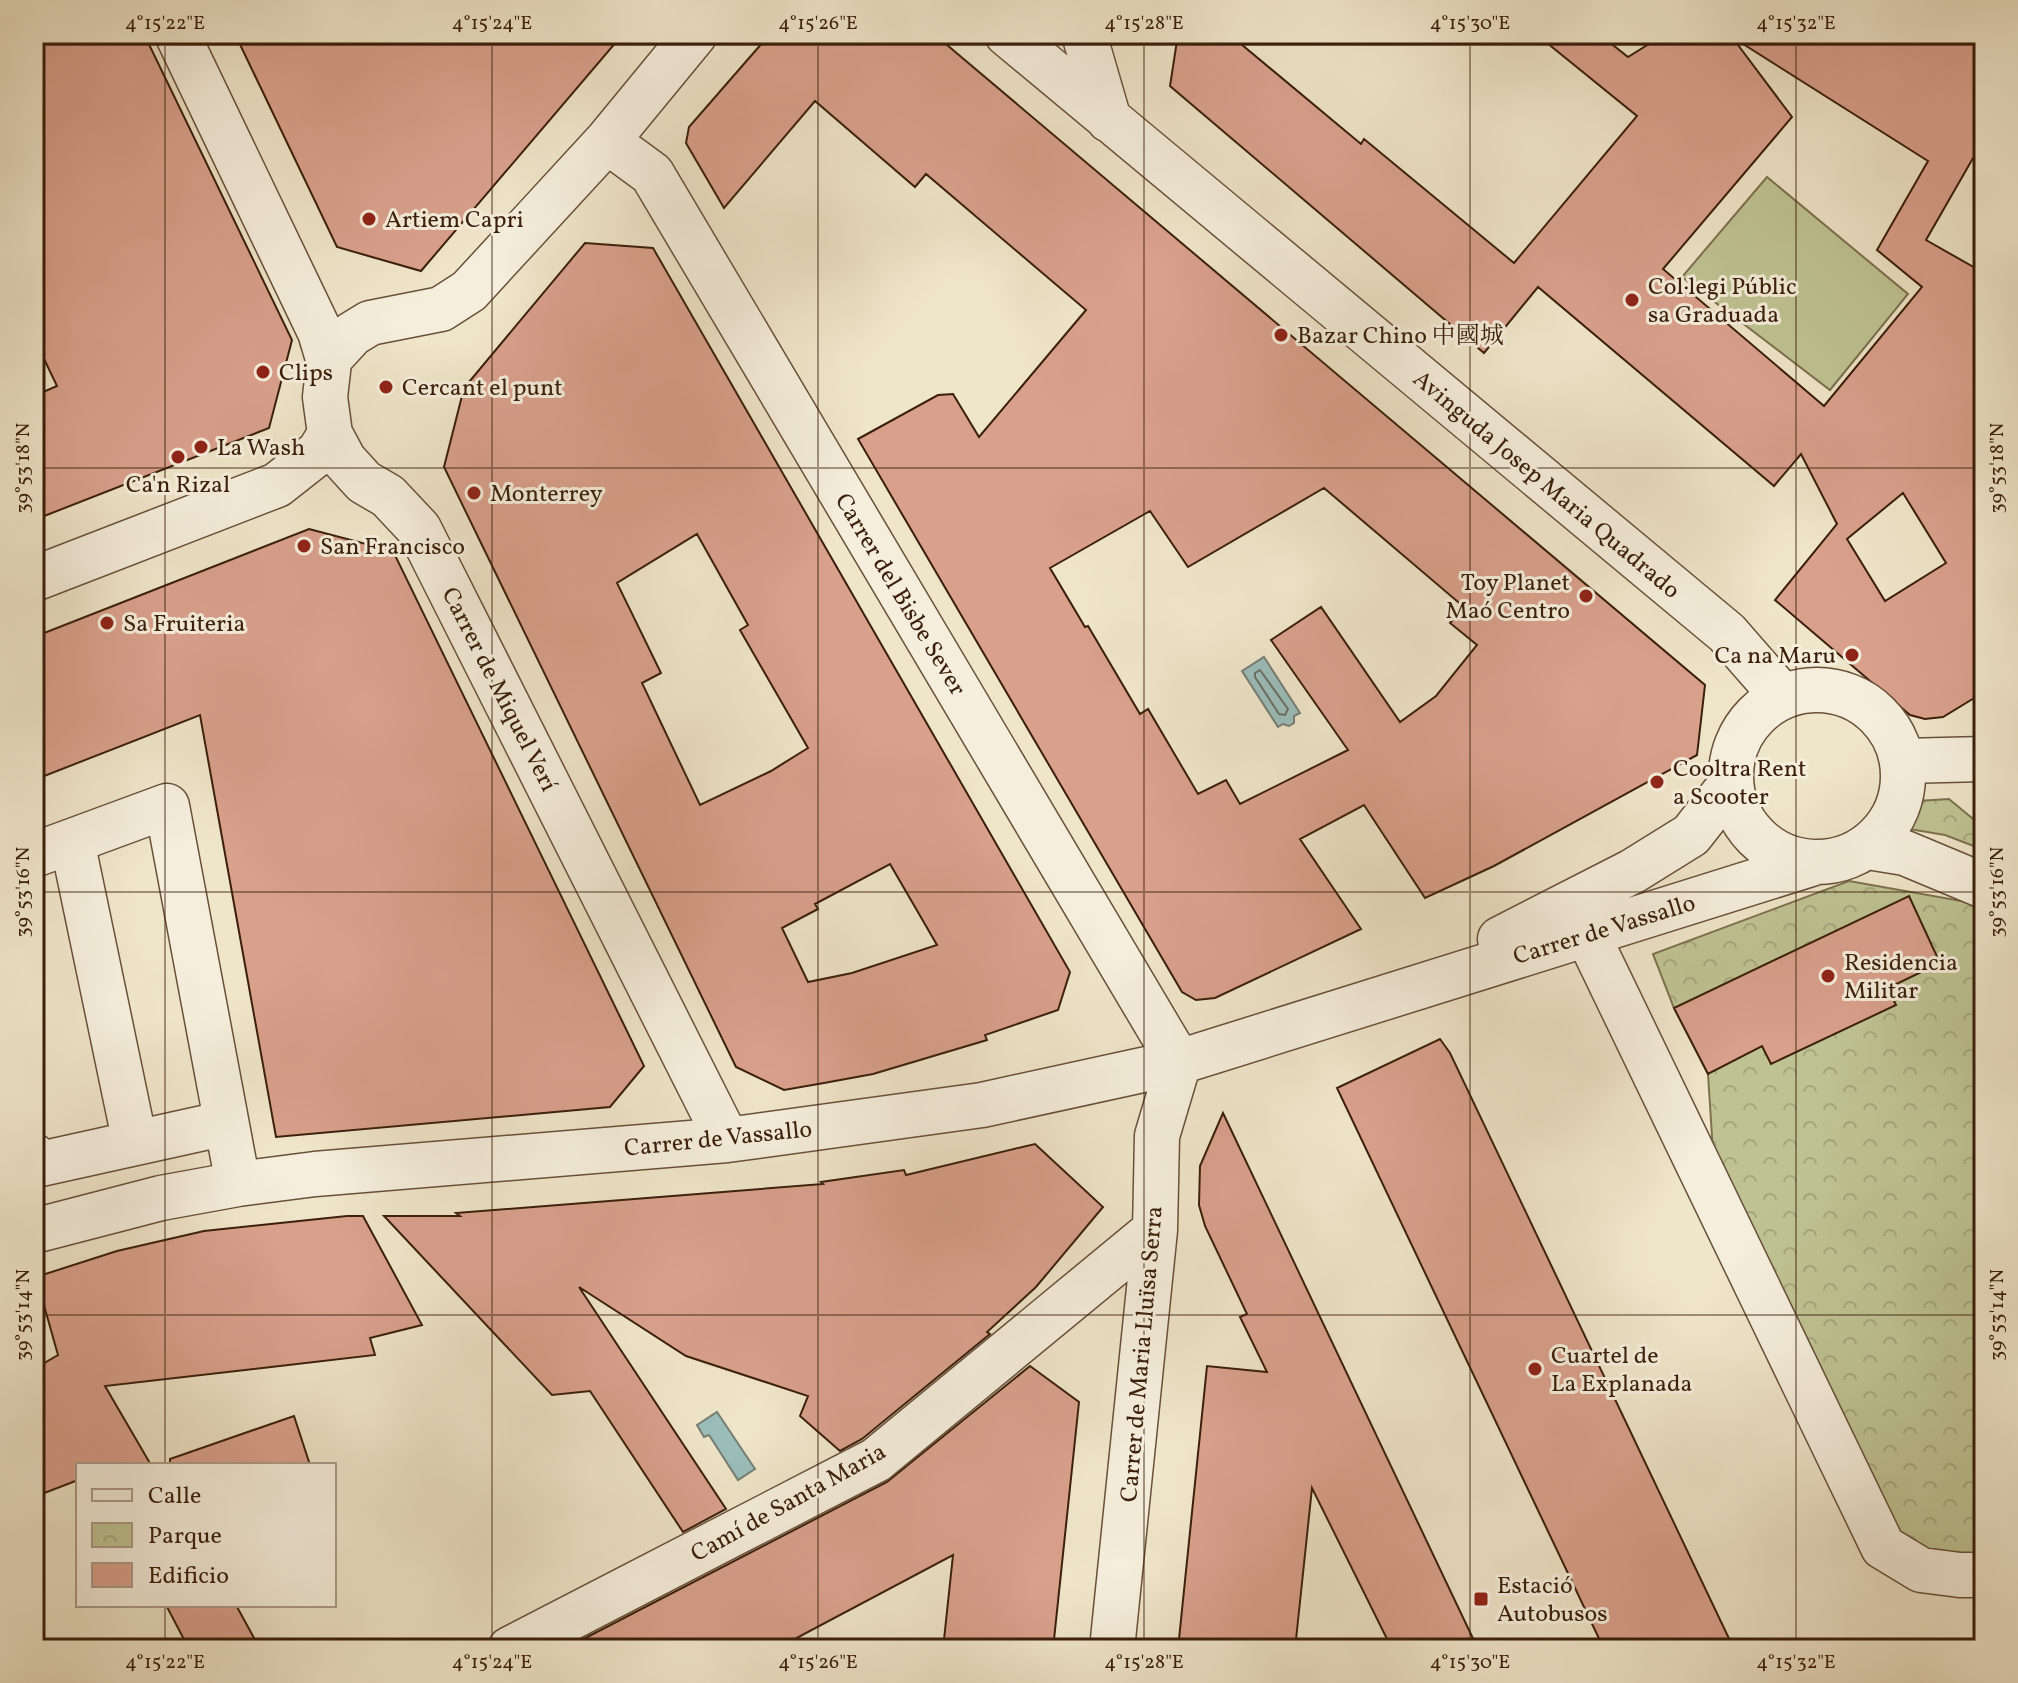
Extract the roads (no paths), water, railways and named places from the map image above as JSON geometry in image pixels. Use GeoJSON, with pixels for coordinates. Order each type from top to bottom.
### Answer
{"type":"FeatureCollection","features":[{"type":"Feature","properties":{"kind":"street","name":"Carrer de Miquel Verí"},"geometry":{"type":"LineString","coordinates":[[177,34],[320,332],[328,360],[325,397],[330,434],[344,460],[364,482],[388,496],[419,529],[727,1140]]}},
{"type":"Feature","properties":{"kind":"street"},"geometry":{"type":"LineString","coordinates":[[328,360],[352,334],[370,323],[441,309],[469,291],[607,141],[695,34]]}},
{"type":"Feature","properties":{"kind":"street","name":"Avinguda Josep Maria Quadrado"},"geometry":{"type":"LineString","coordinates":[[1007,34],[1727,633],[1783,697]]}},
{"type":"Feature","properties":{"kind":"street"},"geometry":{"type":"LineString","coordinates":[[1084,34],[1109,120]]}},
{"type":"Feature","properties":{"kind":"street","name":"Carrer del Bisbe Sever"},"geometry":{"type":"LineString","coordinates":[[607,141],[652,174],[1179,1062]]}},
{"type":"Feature","properties":{"kind":"street"},"geometry":{"type":"LineString","coordinates":[[34,579],[277,485],[319,452],[330,434]]}},
{"type":"Feature","properties":{"kind":"street"},"geometry":{"type":"LineString","coordinates":[[1814,690],[1845,694],[1872,709],[1892,732],[1903,761],[1903,786],[1898,809],[1885,830],[1868,847],[1842,859],[1814,863],[1784,857],[1758,839],[1739,814],[1731,784],[1733,758],[1743,732],[1760,711],[1783,697],[1814,690]]}},
{"type":"Feature","properties":{"kind":"street"},"geometry":{"type":"LineString","coordinates":[[1903,761],[1984,759]]}},
{"type":"Feature","properties":{"kind":"street","name":"Carrer de Vassallo"},"geometry":{"type":"LineString","coordinates":[[1393,994],[1633,871],[1691,835],[1731,784]]}},
{"type":"Feature","properties":{"kind":"street"},"geometry":{"type":"LineString","coordinates":[[135,1143],[53,848],[167,806],[238,1184]]}},
{"type":"Feature","properties":{"kind":"street"},"geometry":{"type":"LineString","coordinates":[[1868,847],[1905,853],[1984,886]]}},
{"type":"Feature","properties":{"kind":"street","name":"Carrer de Vassallo"},"geometry":{"type":"LineString","coordinates":[[48,1227],[161,1198],[238,1184],[330,1172],[727,1140],[982,1105],[1179,1062],[1814,863]]}},
{"type":"Feature","properties":{"kind":"street"},"geometry":{"type":"LineString","coordinates":[[1587,934],[1883,1547],[1921,1570],[1984,1575]]}},
{"type":"Feature","properties":{"kind":"street","name":"Carrer de Maria Lluïsa Serra"},"geometry":{"type":"LineString","coordinates":[[1112,1649],[1155,1230],[1157,1136],[1179,1062]]}},
{"type":"Feature","properties":{"kind":"street"},"geometry":{"type":"LineString","coordinates":[[48,1227],[42,1159],[226,1123]]}},
{"type":"Feature","properties":{"kind":"street","name":"Camí de Santa Maria"},"geometry":{"type":"LineString","coordinates":[[510,1649],[876,1460],[1155,1230]]}},
{"type":"Feature","properties":{"kind":"water"},"geometry":{"type":"Polygon","coordinates":[[[1264,657],[1300,713],[1294,716],[1294,723],[1289,726],[1283,724],[1278,727],[1242,671],[1264,657]]]}},
{"type":"Feature","properties":{"kind":"water"},"geometry":{"type":"Polygon","coordinates":[[[717,1412],[755,1469],[738,1480],[709,1435],[704,1437],[697,1425],[717,1412]]]}},
{"type":"Feature","properties":{"kind":"place","name":"Artiem Capri"},"geometry":{"type":"Point","coordinates":[369,219]}},
{"type":"Feature","properties":{"kind":"place","name":"Col·legi Públic sa Graduada"},"geometry":{"type":"Point","coordinates":[1632,300]}},
{"type":"Feature","properties":{"kind":"place","name":"Bazar Chino 中國城"},"geometry":{"type":"Point","coordinates":[1281,335]}},
{"type":"Feature","properties":{"kind":"place","name":"Clips"},"geometry":{"type":"Point","coordinates":[263,372]}},
{"type":"Feature","properties":{"kind":"place","name":"Cercant el punt"},"geometry":{"type":"Point","coordinates":[386,387]}},
{"type":"Feature","properties":{"kind":"place","name":"La Wash"},"geometry":{"type":"Point","coordinates":[201,447]}},
{"type":"Feature","properties":{"kind":"place","name":"Ca'n Rizal"},"geometry":{"type":"Point","coordinates":[178,457]}},
{"type":"Feature","properties":{"kind":"place","name":"Monterrey"},"geometry":{"type":"Point","coordinates":[474,493]}},
{"type":"Feature","properties":{"kind":"place","name":"San Francisco"},"geometry":{"type":"Point","coordinates":[304,546]}},
{"type":"Feature","properties":{"kind":"place","name":"Toy Planet Maó Centro"},"geometry":{"type":"Point","coordinates":[1586,596]}},
{"type":"Feature","properties":{"kind":"place","name":"Sa Fruiteria"},"geometry":{"type":"Point","coordinates":[107,623]}},
{"type":"Feature","properties":{"kind":"place","name":"Ca na Maru"},"geometry":{"type":"Point","coordinates":[1852,655]}},
{"type":"Feature","properties":{"kind":"place","name":"Cooltra Rent a Scooter"},"geometry":{"type":"Point","coordinates":[1657,782]}},
{"type":"Feature","properties":{"kind":"place","name":"Residencia Militar"},"geometry":{"type":"Point","coordinates":[1828,976]}},
{"type":"Feature","properties":{"kind":"place","name":"Cuartel de La Explanada"},"geometry":{"type":"Point","coordinates":[1535,1369]}},
{"type":"Feature","properties":{"kind":"place","name":"Estació Autobusos"},"geometry":{"type":"Point","coordinates":[1481,1599]}}]}
